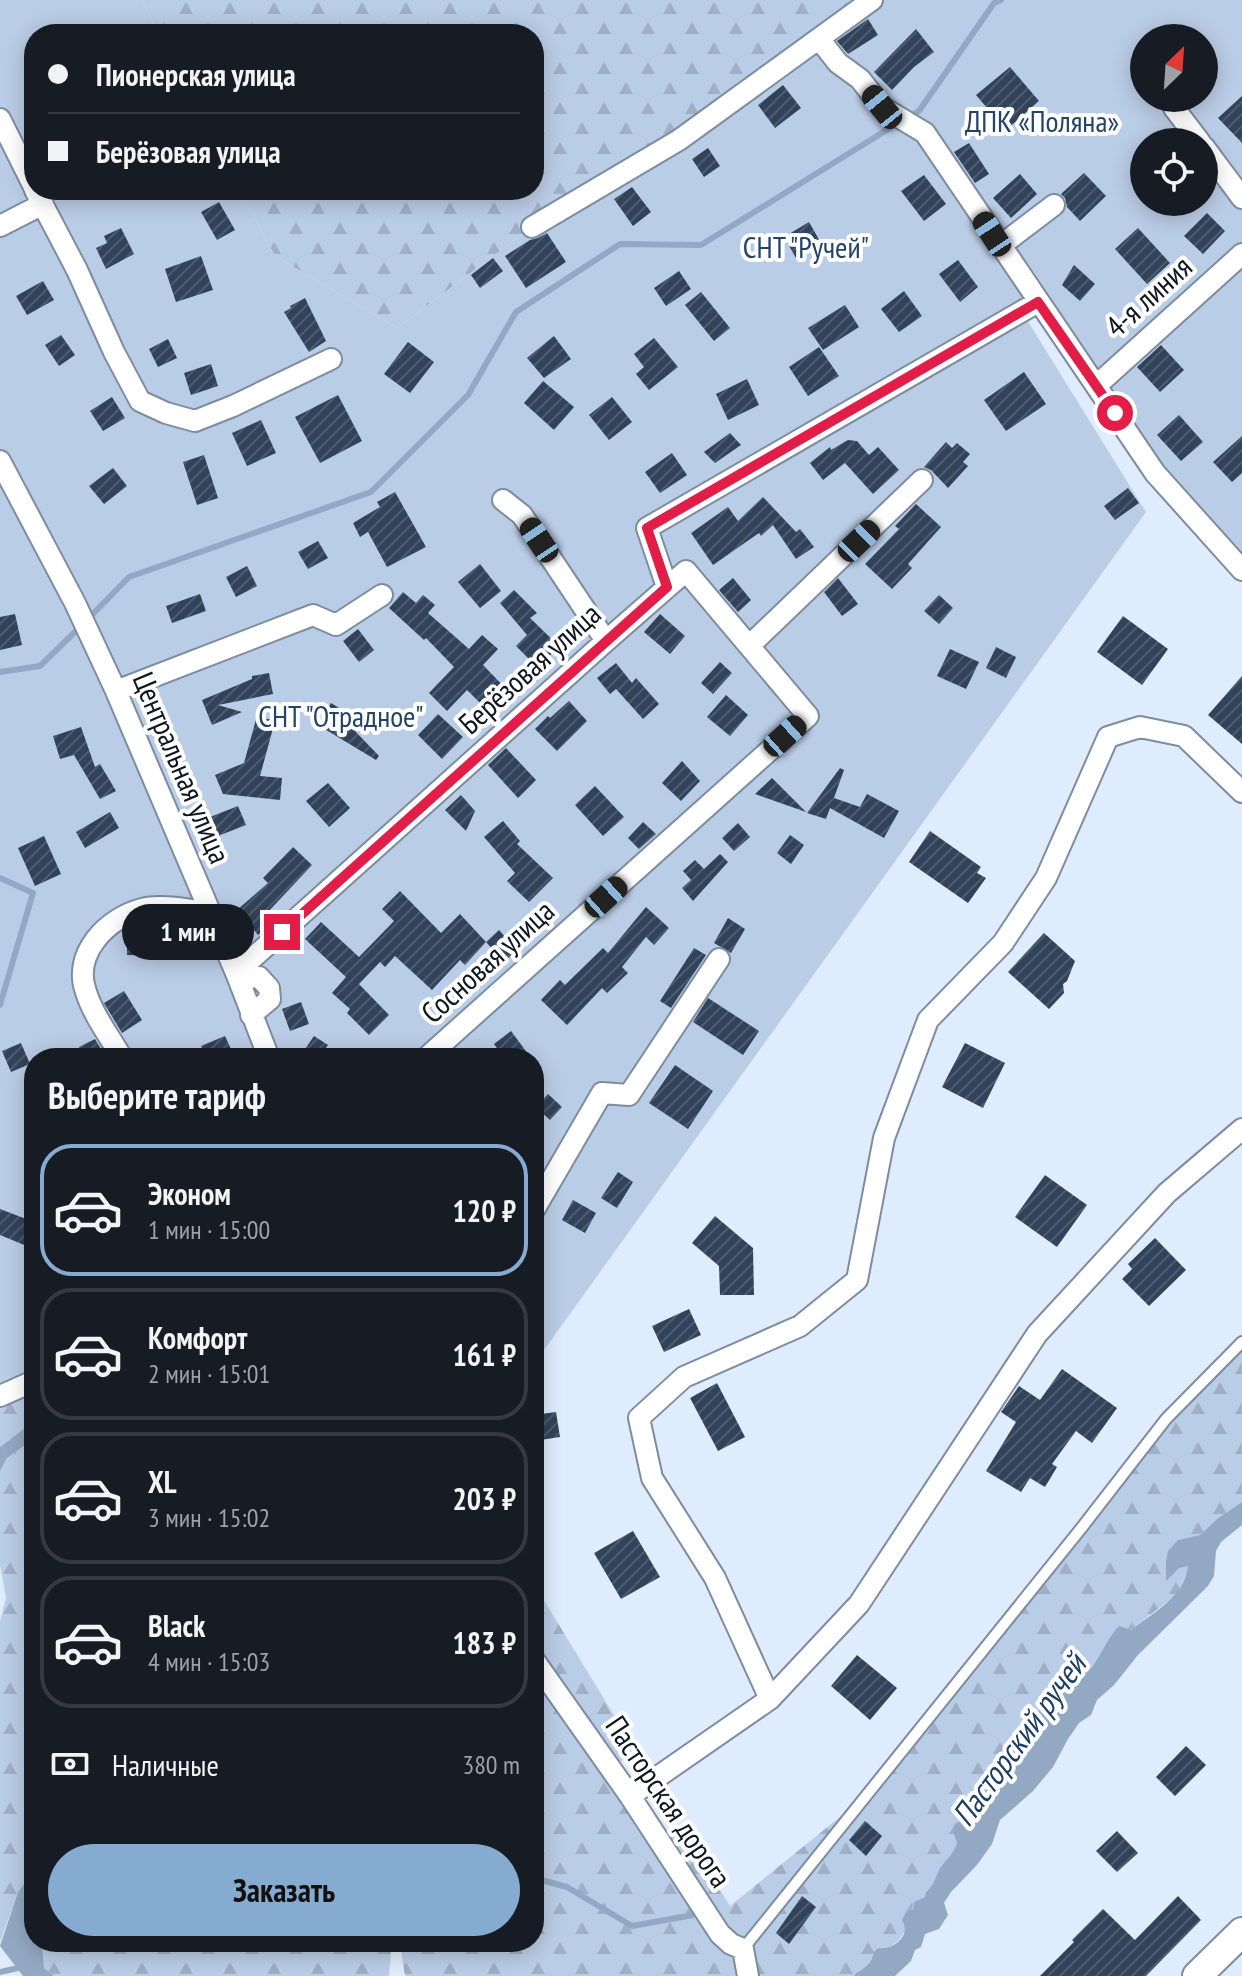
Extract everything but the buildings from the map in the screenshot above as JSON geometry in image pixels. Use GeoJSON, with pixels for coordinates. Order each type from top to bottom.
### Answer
{"type":"FeatureCollection","features":[{"type":"Feature","properties":{"kind":"street"},"geometry":{"type":"LineString","coordinates":[[532,227],[679,140],[872,0]]}},
{"type":"Feature","properties":{"kind":"street"},"geometry":{"type":"LineString","coordinates":[[820,40],[838,63],[860,79],[882,107],[921,130],[1155,473],[1242,570]]}},
{"type":"Feature","properties":{"kind":"street"},"geometry":{"type":"LineString","coordinates":[[1177,112],[1189,128]]}},
{"type":"Feature","properties":{"kind":"street"},"geometry":{"type":"LineString","coordinates":[[0,119],[24,168]]}},
{"type":"Feature","properties":{"kind":"street"},"geometry":{"type":"LineString","coordinates":[[1218,166],[1242,198]]}},
{"type":"Feature","properties":{"kind":"street"},"geometry":{"type":"LineString","coordinates":[[0,226],[30,200]]}},
{"type":"Feature","properties":{"kind":"street"},"geometry":{"type":"LineString","coordinates":[[40,200],[140,401],[195,421],[331,359]]}},
{"type":"Feature","properties":{"kind":"street"},"geometry":{"type":"LineString","coordinates":[[1000,246],[1054,205]]}},
{"type":"Feature","properties":{"kind":"street","name":"4-я линия"},"geometry":{"type":"LineString","coordinates":[[1097,385],[1242,254]]}},
{"type":"Feature","properties":{"kind":"street"},"geometry":{"type":"LineString","coordinates":[[667,587],[647,528],[1038,302]]}},
{"type":"Feature","properties":{"kind":"street","name":"Центральная улица"},"geometry":{"type":"LineString","coordinates":[[0,461],[78,610],[116,691],[237,976]]}},
{"type":"Feature","properties":{"kind":"street"},"geometry":{"type":"LineString","coordinates":[[749,646],[922,480]]}},
{"type":"Feature","properties":{"kind":"street"},"geometry":{"type":"LineString","coordinates":[[503,500],[522,515],[606,641]]}},
{"type":"Feature","properties":{"kind":"street","name":"Берёзовая улица"},"geometry":{"type":"LineString","coordinates":[[237,976],[686,571],[749,646]]}},
{"type":"Feature","properties":{"kind":"street"},"geometry":{"type":"LineString","coordinates":[[116,691],[313,615],[336,625],[382,595]]}},
{"type":"Feature","properties":{"kind":"street","name":"Сосновая улица"},"geometry":{"type":"LineString","coordinates":[[437,1048],[808,716],[749,646]]}},
{"type":"Feature","properties":{"kind":"street"},"geometry":{"type":"LineString","coordinates":[[770,1699],[715,1578],[652,1478],[639,1418],[684,1377],[800,1326],[857,1280],[884,1138],[928,1020],[1003,943],[1046,878],[1108,737],[1140,727],[1184,736],[1242,792]]}},
{"type":"Feature","properties":{"kind":"street"},"geometry":{"type":"LineString","coordinates":[[116,1048],[86,994],[82,976],[85,959],[97,937],[113,922],[144,909],[211,913]]}},
{"type":"Feature","properties":{"kind":"street"},"geometry":{"type":"LineString","coordinates":[[544,1193],[602,1093],[629,1095],[719,959]]}},
{"type":"Feature","properties":{"kind":"street"},"geometry":{"type":"LineString","coordinates":[[237,976],[259,977],[269,988],[270,999],[251,1015],[265,1048]]}},
{"type":"Feature","properties":{"kind":"street"},"geometry":{"type":"LineString","coordinates":[[630,1796],[770,1699],[859,1604],[1037,1334],[1167,1193],[1242,1129]]}},
{"type":"Feature","properties":{"kind":"street"},"geometry":{"type":"LineString","coordinates":[[0,1396],[24,1385]]}},
{"type":"Feature","properties":{"kind":"street","name":"Пасторская дорога"},"geometry":{"type":"LineString","coordinates":[[544,1674],[630,1796],[720,1934],[743,1949]]}},
{"type":"Feature","properties":{"kind":"street"},"geometry":{"type":"LineString","coordinates":[[1197,1976],[1242,1932]]}},
{"type":"Feature","properties":{"kind":"street"},"geometry":{"type":"LineString","coordinates":[[743,1949],[748,1976]]}},
{"type":"Feature","properties":{"kind":"lane"},"geometry":{"type":"LineString","coordinates":[[743,1949],[1166,1419],[1242,1342]]}},
{"type":"Feature","properties":{"kind":"green space","name":"СНТ \"Отрадное\""},"geometry":{"type":"Polygon","coordinates":[[[0,0],[142,0],[153,24],[24,24],[24,200],[244,200],[275,256],[397,328],[532,227],[680,140],[869,0],[1242,0],[1242,570],[1155,473],[1038,301],[1022,312],[1146,512],[544,1350],[544,1048],[24,1048],[24,1385],[0,1396],[0,0]]]}},
{"type":"Feature","properties":{"kind":"green space"},"geometry":{"type":"Polygon","coordinates":[[[142,0],[869,0],[679,140],[532,227],[397,328],[275,256],[244,200],[544,200],[544,24],[153,24],[142,0]]]}},
{"type":"Feature","properties":{"kind":"green space"},"geometry":{"type":"Polygon","coordinates":[[[1242,1336],[1242,1502],[1200,1535],[1178,1540],[1166,1580],[1179,1567],[1188,1566],[1188,1572],[1176,1595],[1101,1653],[1087,1674],[1076,1684],[1061,1689],[1048,1704],[1029,1733],[1010,1751],[1007,1766],[982,1795],[973,1813],[957,1824],[957,1843],[953,1855],[944,1863],[925,1897],[914,1902],[904,1933],[893,1944],[878,1948],[865,1969],[854,1976],[405,1976],[402,1952],[544,1952],[544,1600],[634,1748],[613,1770],[659,1841],[679,1824],[730,1906],[841,1816],[1164,1415],[1242,1336]]]}},
{"type":"Feature","properties":{"kind":"green space"},"geometry":{"type":"Polygon","coordinates":[[[20,1387],[24,1400],[24,1429],[0,1447],[0,1396],[20,1387]]]}},
{"type":"Feature","properties":{"kind":"green space"},"geometry":{"type":"Polygon","coordinates":[[[24,1446],[24,1884],[18,1892],[0,1942],[0,1621],[6,1598],[0,1565],[0,1471],[7,1458],[24,1446]]]}},
{"type":"Feature","properties":{"kind":"green space"},"geometry":{"type":"Polygon","coordinates":[[[43,1952],[391,1952],[389,1976],[54,1976],[44,1968],[43,1952]]]}},
{"type":"Feature","properties":{"kind":"shaded area"},"geometry":{"type":"Polygon","coordinates":[[[24,1429],[24,1446],[7,1458],[0,1471],[0,1447],[24,1429]]]}},
{"type":"Feature","properties":{"kind":"shaded area"},"geometry":{"type":"Polygon","coordinates":[[[1242,1502],[1242,1525],[1221,1542],[1216,1551],[1214,1576],[1208,1586],[1097,1700],[1091,1715],[1079,1723],[1053,1767],[1033,1791],[1000,1820],[992,1844],[944,1903],[948,1915],[939,1929],[925,1934],[921,1947],[915,1950],[911,1961],[895,1976],[854,1976],[868,1965],[878,1948],[889,1947],[903,1936],[902,1920],[905,1914],[913,1909],[914,1902],[925,1897],[957,1843],[953,1831],[957,1823],[973,1813],[992,1779],[1001,1775],[1007,1766],[1010,1751],[1029,1733],[1032,1722],[1057,1693],[1085,1676],[1119,1626],[1131,1630],[1167,1603],[1181,1586],[1188,1566],[1179,1568],[1166,1581],[1168,1551],[1178,1540],[1200,1535],[1242,1502]]]}},
{"type":"Feature","properties":{"kind":"shaded area"},"geometry":{"type":"Polygon","coordinates":[[[24,1884],[24,1952],[43,1952],[44,1968],[54,1976],[23,1976],[0,1946],[18,1892],[24,1884]]]}},
{"type":"Feature","properties":{"kind":"waterway"},"geometry":{"type":"LineString","coordinates":[[907,118],[919,111],[994,3],[1001,0]]}},
{"type":"Feature","properties":{"kind":"waterway"},"geometry":{"type":"LineString","coordinates":[[88,619],[129,577],[371,492],[468,395],[516,312],[620,244],[701,245],[898,123]]}},
{"type":"Feature","properties":{"kind":"waterway"},"geometry":{"type":"LineString","coordinates":[[0,672],[40,666],[80,627]]}},
{"type":"Feature","properties":{"kind":"waterway"},"geometry":{"type":"LineString","coordinates":[[0,878],[33,893],[0,1005]]}},
{"type":"Feature","properties":{"kind":"waterway"},"geometry":{"type":"LineString","coordinates":[[544,1881],[567,1887],[632,1926],[693,1915]]}},
{"type":"Feature","properties":{"kind":"waterway"},"geometry":{"type":"LineString","coordinates":[[0,1972],[18,1968]]}},
{"type":"Feature","properties":{"kind":"route"},"geometry":{"type":"LineString","coordinates":[[282,932],[667,587],[647,528],[1038,302],[1115,413]]}},
{"type":"Feature","properties":{"kind":"park label","name":"ДПК «Поляна»"},"geometry":{"type":"Point","coordinates":[1042,122]}},
{"type":"Feature","properties":{"kind":"park label","name":"СНТ \"Ручей\""},"geometry":{"type":"Point","coordinates":[806,248]}},
{"type":"Feature","properties":{"kind":"water label","name":"Пасторский ручей"},"geometry":{"type":"Point","coordinates":[1019,1740]}}]}
